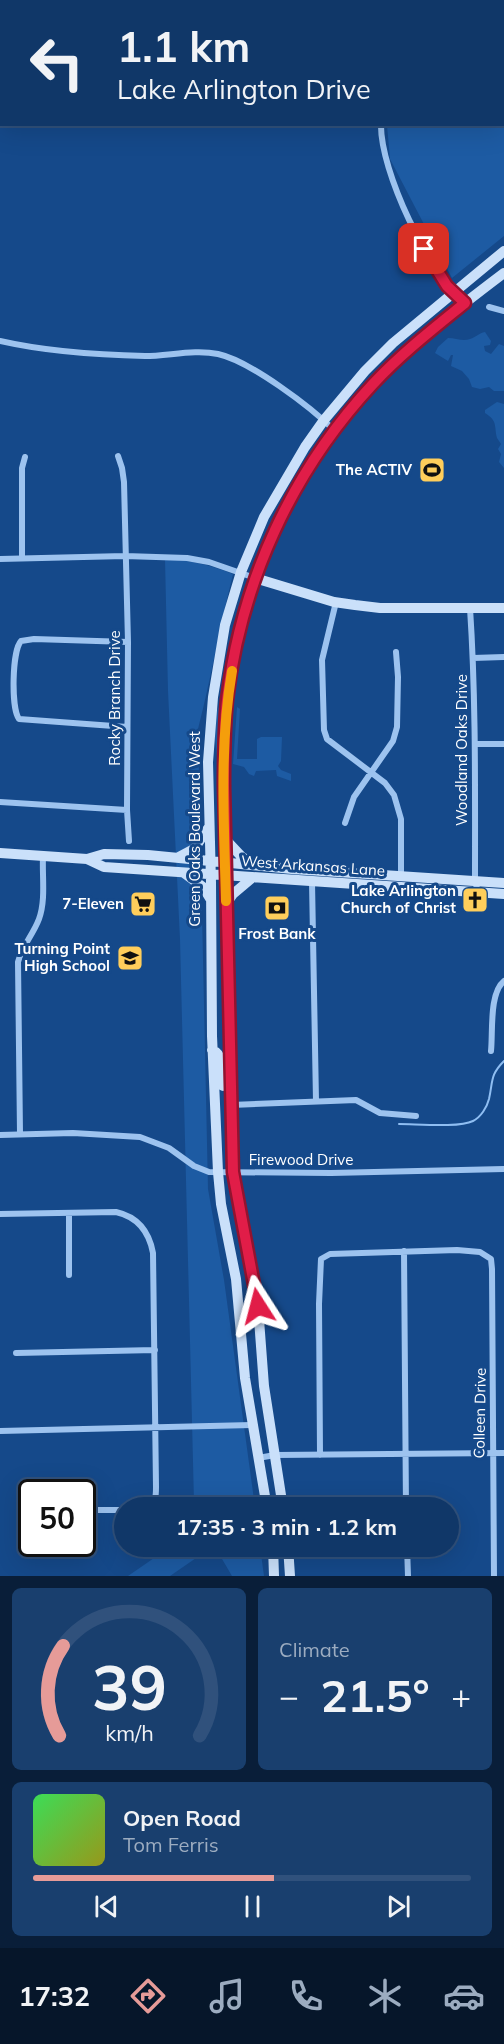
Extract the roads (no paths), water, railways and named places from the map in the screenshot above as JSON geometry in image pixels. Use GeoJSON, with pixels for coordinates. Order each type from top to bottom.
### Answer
{"type":"FeatureCollection","features":[{"type":"Feature","properties":{"kind":"main road","name":"Green Oaks Boulevard West"},"geometry":{"type":"LineString","coordinates":[[265,1497],[245,1378],[236,1279],[221,1204],[218,1172],[213,1050],[208,762],[213,697],[225,626],[240,572],[270,504],[324,420],[365,371],[402,336],[504,251]]}},
{"type":"Feature","properties":{"kind":"main road"},"geometry":{"type":"LineString","coordinates":[[281,1497],[264,1386],[258,1306],[233,1172],[224,760],[227,701],[236,650],[255,578],[284,509],[298,484],[335,431],[374,383],[408,349],[504,273]]}},
{"type":"Feature","properties":{"kind":"main road"},"geometry":{"type":"LineString","coordinates":[[255,578],[336,602],[380,608],[504,608]]}},
{"type":"Feature","properties":{"kind":"main road"},"geometry":{"type":"LineString","coordinates":[[213,697],[227,701]]}},
{"type":"Feature","properties":{"kind":"main road"},"geometry":{"type":"LineString","coordinates":[[177,857],[195,849],[210,826]]}},
{"type":"Feature","properties":{"kind":"main road"},"geometry":{"type":"LineString","coordinates":[[225,839],[241,856],[254,864]]}},
{"type":"Feature","properties":{"kind":"main road","name":"West Arkansas Lane"},"geometry":{"type":"LineString","coordinates":[[0,853],[87,859],[104,854],[177,857],[254,864],[357,879],[504,883]]}},
{"type":"Feature","properties":{"kind":"main road","name":"West Arkansas Lane"},"geometry":{"type":"LineString","coordinates":[[87,859],[104,867],[252,878],[312,882],[357,879]]}},
{"type":"Feature","properties":{"kind":"main road"},"geometry":{"type":"LineString","coordinates":[[178,871],[198,882],[211,901]]}},
{"type":"Feature","properties":{"kind":"main road"},"geometry":{"type":"LineString","coordinates":[[226,905],[233,894],[252,878]]}},
{"type":"Feature","properties":{"kind":"main road","name":"West Arkansas Lane"},"geometry":{"type":"LineString","coordinates":[[401,881],[504,894]]}},
{"type":"Feature","properties":{"kind":"main road"},"geometry":{"type":"LineString","coordinates":[[213,1050],[222,1060],[225,1100],[231,1105]]}},
{"type":"Feature","properties":{"kind":"main road"},"geometry":{"type":"LineString","coordinates":[[273,1557],[274,1576]]}},
{"type":"Feature","properties":{"kind":"main road"},"geometry":{"type":"LineString","coordinates":[[289,1557],[290,1576]]}},
{"type":"Feature","properties":{"kind":"street"},"geometry":{"type":"LineString","coordinates":[[381,126],[386,162],[394,186],[425,251],[453,293],[465,303]]}},
{"type":"Feature","properties":{"kind":"street"},"geometry":{"type":"LineString","coordinates":[[489,306],[504,311]]}},
{"type":"Feature","properties":{"kind":"street"},"geometry":{"type":"LineString","coordinates":[[0,341],[84,354],[166,356],[216,353],[244,364],[324,420],[335,431]]}},
{"type":"Feature","properties":{"kind":"street","name":"Rocky Branch Drive"},"geometry":{"type":"LineString","coordinates":[[118,456],[124,482],[129,841]]}},
{"type":"Feature","properties":{"kind":"street"},"geometry":{"type":"LineString","coordinates":[[22,558],[22,468],[25,457]]}},
{"type":"Feature","properties":{"kind":"street"},"geometry":{"type":"LineString","coordinates":[[0,559],[125,556],[188,558],[209,562],[255,578]]}},
{"type":"Feature","properties":{"kind":"street"},"geometry":{"type":"LineString","coordinates":[[336,602],[322,660],[324,730],[327,739],[385,783],[394,795],[401,819],[401,881]]}},
{"type":"Feature","properties":{"kind":"street","name":"Woodland Oaks Drive"},"geometry":{"type":"LineString","coordinates":[[470,608],[475,744],[475,881],[478,892]]}},
{"type":"Feature","properties":{"kind":"street"},"geometry":{"type":"LineString","coordinates":[[127,727],[19,719],[15,712],[14,676],[16,650],[20,642],[34,639],[128,642]]}},
{"type":"Feature","properties":{"kind":"street"},"geometry":{"type":"LineString","coordinates":[[345,823],[354,797],[393,741],[398,727],[396,652]]}},
{"type":"Feature","properties":{"kind":"street"},"geometry":{"type":"LineString","coordinates":[[473,658],[504,657]]}},
{"type":"Feature","properties":{"kind":"street"},"geometry":{"type":"LineString","coordinates":[[475,744],[504,744]]}},
{"type":"Feature","properties":{"kind":"street"},"geometry":{"type":"LineString","coordinates":[[0,802],[127,810]]}},
{"type":"Feature","properties":{"kind":"street"},"geometry":{"type":"LineString","coordinates":[[20,1133],[18,962],[21,950],[37,925],[40,915],[43,856]]}},
{"type":"Feature","properties":{"kind":"street"},"geometry":{"type":"LineString","coordinates":[[312,882],[316,1101]]}},
{"type":"Feature","properties":{"kind":"street"},"geometry":{"type":"LineString","coordinates":[[491,1051],[494,994],[504,981]]}},
{"type":"Feature","properties":{"kind":"street"},"geometry":{"type":"LineString","coordinates":[[231,1105],[356,1100],[380,1113],[416,1116]]}},
{"type":"Feature","properties":{"kind":"street","name":"Firewood Drive"},"geometry":{"type":"LineString","coordinates":[[0,1135],[73,1133],[140,1137],[169,1148],[194,1166],[209,1172],[504,1169]]}},
{"type":"Feature","properties":{"kind":"street"},"geometry":{"type":"LineString","coordinates":[[0,1214],[116,1212],[137,1221],[146,1231],[153,1253],[155,1497]]}},
{"type":"Feature","properties":{"kind":"street"},"geometry":{"type":"LineString","coordinates":[[69,1213],[69,1275]]}},
{"type":"Feature","properties":{"kind":"street","name":"Colleen Drive"},"geometry":{"type":"LineString","coordinates":[[404,1251],[457,1250],[484,1253],[491,1259],[491,1452],[494,1576]]}},
{"type":"Feature","properties":{"kind":"street"},"geometry":{"type":"LineString","coordinates":[[320,1455],[320,1265],[324,1257],[352,1253],[404,1251],[406,1497]]}},
{"type":"Feature","properties":{"kind":"street"},"geometry":{"type":"LineString","coordinates":[[15,1353],[155,1350]]}},
{"type":"Feature","properties":{"kind":"street"},"geometry":{"type":"LineString","coordinates":[[0,1431],[252,1425]]}},
{"type":"Feature","properties":{"kind":"street"},"geometry":{"type":"LineString","coordinates":[[258,1458],[275,1455],[504,1453]]}},
{"type":"Feature","properties":{"kind":"street"},"geometry":{"type":"LineString","coordinates":[[96,1510],[114,1510]]}},
{"type":"Feature","properties":{"kind":"street"},"geometry":{"type":"LineString","coordinates":[[407,1557],[408,1576]]}},
{"type":"Feature","properties":{"kind":"waterway"},"geometry":{"type":"LineString","coordinates":[[399,1124],[448,1125],[473,1121],[485,1108],[494,1074],[504,1061]]}},
{"type":"Feature","properties":{"kind":"place","name":"The ACTIV"},"geometry":{"type":"Point","coordinates":[432,470]}},
{"type":"Feature","properties":{"kind":"place","name":"Lake Arlington Church of Christ"},"geometry":{"type":"Point","coordinates":[475,900]}},
{"type":"Feature","properties":{"kind":"place","name":"7-Eleven"},"geometry":{"type":"Point","coordinates":[143,904]}},
{"type":"Feature","properties":{"kind":"place","name":"Frost Bank"},"geometry":{"type":"Point","coordinates":[277,908]}},
{"type":"Feature","properties":{"kind":"place","name":"Turning Point High School"},"geometry":{"type":"Point","coordinates":[130,958]}}]}
